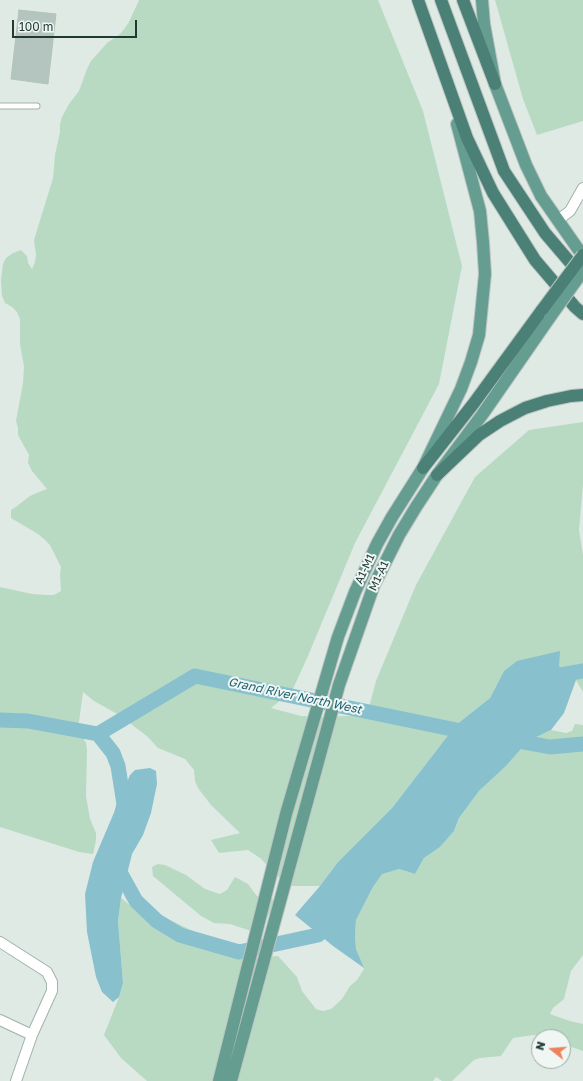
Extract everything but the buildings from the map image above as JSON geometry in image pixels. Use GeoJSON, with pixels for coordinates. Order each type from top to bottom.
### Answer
{"type":"FeatureCollection","features":[{"type":"Feature","properties":{"kind":"highway"},"geometry":{"type":"LineString","coordinates":[[418,0],[467,138],[493,193],[536,260],[575,307],[583,314]]}},
{"type":"Feature","properties":{"kind":"highway"},"geometry":{"type":"LineString","coordinates":[[441,0],[504,171],[545,233],[583,278]]}},
{"type":"Feature","properties":{"kind":"highway"},"geometry":{"type":"LineString","coordinates":[[463,0],[495,84]]}},
{"type":"Feature","properties":{"kind":"highway"},"geometry":{"type":"LineString","coordinates":[[448,88],[457,126]]}},
{"type":"Feature","properties":{"kind":"highway"},"geometry":{"type":"LineString","coordinates":[[423,468],[546,314],[583,254]]}},
{"type":"Feature","properties":{"kind":"highway"},"geometry":{"type":"LineString","coordinates":[[437,475],[479,435],[500,421],[525,408],[547,401],[583,395]]}},
{"type":"Feature","properties":{"kind":"main road","name":"A1-M1"},"geometry":{"type":"LineString","coordinates":[[218,1081],[286,814],[338,637],[355,592],[377,544],[423,468],[460,389],[471,362],[479,335],[485,274],[480,211],[457,126],[412,0]]}},
{"type":"Feature","properties":{"kind":"main road"},"geometry":{"type":"LineString","coordinates":[[482,0],[484,24],[495,84],[526,165],[541,196],[583,254]]}},
{"type":"Feature","properties":{"kind":"main road","name":"M1-A1"},"geometry":{"type":"LineString","coordinates":[[231,1081],[339,685],[374,585],[399,535],[437,475],[482,415],[546,314],[583,271]]}},
{"type":"Feature","properties":{"kind":"street"},"geometry":{"type":"LineString","coordinates":[[558,220],[570,211],[583,188]]}},
{"type":"Feature","properties":{"kind":"street"},"geometry":{"type":"LineString","coordinates":[[0,942],[47,972],[52,982],[52,991],[32,1035],[16,1081]]}},
{"type":"Feature","properties":{"kind":"street"},"geometry":{"type":"LineString","coordinates":[[0,1020],[32,1035]]}},
{"type":"Feature","properties":{"kind":"lane"},"geometry":{"type":"LineString","coordinates":[[0,106],[37,106]]}},
{"type":"Feature","properties":{"kind":"green space"},"geometry":{"type":"Polygon","coordinates":[[[139,0],[378,0],[423,111],[462,266],[439,384],[355,543],[292,691],[271,708],[301,716],[324,717],[367,715],[376,681],[416,585],[475,477],[529,430],[583,422],[583,485],[579,530],[583,555],[583,692],[576,680],[559,666],[504,671],[490,698],[456,725],[392,808],[338,862],[320,886],[293,886],[281,879],[260,858],[248,850],[219,853],[211,840],[240,833],[211,805],[198,788],[195,781],[194,770],[185,759],[158,748],[148,737],[119,715],[94,701],[83,692],[78,729],[86,743],[87,750],[86,796],[90,819],[96,833],[93,854],[79,852],[0,827],[0,587],[32,594],[47,595],[54,595],[61,591],[61,567],[50,545],[38,534],[11,518],[11,510],[30,496],[47,489],[32,471],[28,463],[29,455],[18,435],[16,421],[23,383],[24,366],[20,344],[20,319],[17,312],[5,303],[2,296],[1,280],[3,264],[6,258],[21,250],[27,256],[28,263],[32,269],[36,255],[34,240],[53,178],[55,155],[62,117],[69,104],[79,91],[91,61],[107,43],[120,34],[125,28],[139,0]]]}},
{"type":"Feature","properties":{"kind":"green space"},"geometry":{"type":"Polygon","coordinates":[[[495,0],[583,0],[583,121],[537,135],[523,99],[495,0]]]}},
{"type":"Feature","properties":{"kind":"green space"},"geometry":{"type":"Polygon","coordinates":[[[575,724],[583,725],[583,955],[571,971],[564,999],[553,1008],[550,1014],[583,1024],[583,1051],[571,1047],[571,1029],[531,1029],[531,1035],[513,1038],[501,1056],[474,1060],[452,1081],[442,1081],[436,1077],[433,1081],[147,1081],[121,1058],[104,1035],[123,983],[118,921],[121,898],[136,910],[172,921],[201,935],[227,954],[249,958],[278,956],[297,977],[302,991],[316,1009],[323,1011],[331,1009],[342,999],[350,986],[357,980],[364,969],[356,949],[356,920],[382,873],[399,869],[415,874],[424,858],[440,847],[454,831],[459,818],[479,791],[506,766],[528,741],[551,730],[566,733],[572,731],[575,724]]]}},
{"type":"Feature","properties":{"kind":"green space"},"geometry":{"type":"Polygon","coordinates":[[[158,864],[165,865],[186,875],[205,889],[220,894],[227,890],[235,877],[248,884],[257,896],[272,898],[275,905],[263,923],[251,931],[230,924],[214,923],[201,916],[153,876],[152,867],[158,864]]]}},
{"type":"Feature","properties":{"kind":"water"},"geometry":{"type":"Polygon","coordinates":[[[560,651],[559,666],[576,680],[564,713],[551,730],[528,741],[506,766],[479,791],[459,818],[454,831],[440,847],[424,858],[415,874],[399,869],[382,874],[373,887],[356,920],[356,949],[364,968],[333,946],[295,915],[338,862],[392,808],[456,725],[490,698],[504,671],[517,661],[560,651]]]}},
{"type":"Feature","properties":{"kind":"water"},"geometry":{"type":"Polygon","coordinates":[[[150,768],[156,771],[157,784],[151,813],[143,835],[132,854],[121,898],[118,921],[123,983],[119,997],[113,1002],[102,992],[96,977],[87,932],[85,894],[93,862],[130,775],[135,770],[150,768]]]}},
{"type":"Feature","properties":{"kind":"waterway","name":"Grand River North West"},"geometry":{"type":"LineString","coordinates":[[550,679],[555,676],[583,671]]}},
{"type":"Feature","properties":{"kind":"waterway","name":"Grand River North West"},"geometry":{"type":"LineString","coordinates":[[0,720],[28,721],[98,734],[195,676],[471,733]]}},
{"type":"Feature","properties":{"kind":"waterway"},"geometry":{"type":"LineString","coordinates":[[98,734],[113,753],[118,766],[124,804],[122,813]]}},
{"type":"Feature","properties":{"kind":"waterway"},"geometry":{"type":"LineString","coordinates":[[507,739],[550,747],[583,744]]}},
{"type":"Feature","properties":{"kind":"waterway"},"geometry":{"type":"LineString","coordinates":[[117,863],[120,872],[136,901],[157,921],[180,935],[239,952],[318,935],[331,919]]}}]}
